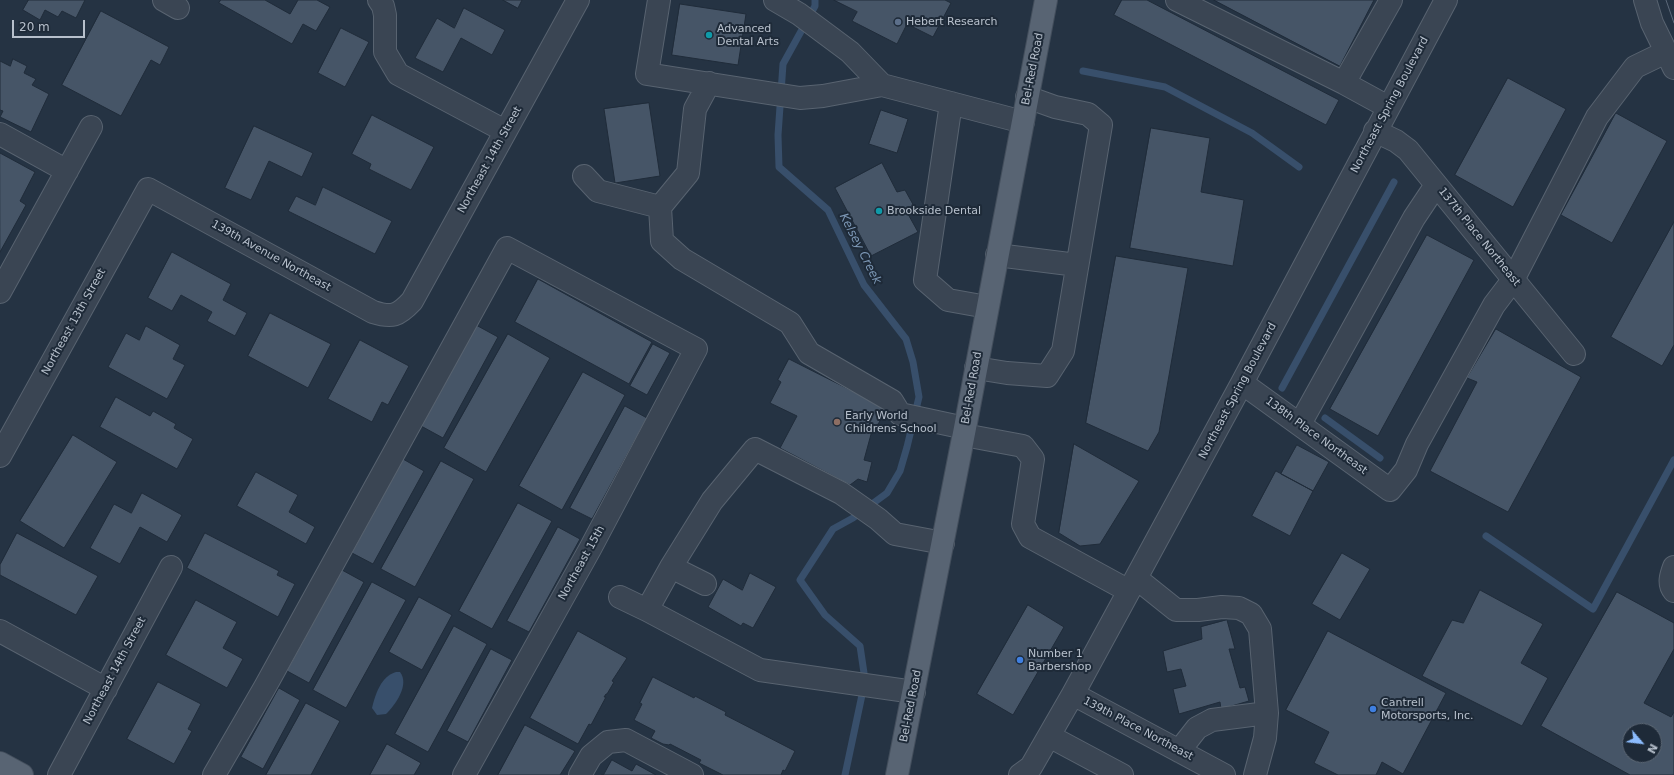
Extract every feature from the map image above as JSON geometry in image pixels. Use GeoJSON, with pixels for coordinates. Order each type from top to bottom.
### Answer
{"type":"FeatureCollection","features":[{"type":"Feature","properties":{"kind":"main road","name":"Bel-Red Road"},"geometry":{"type":"LineString","coordinates":[[897,775],[943,543],[1046,0]]}},
{"type":"Feature","properties":{"kind":"main road"},"geometry":{"type":"LineString","coordinates":[[0,763],[22,775]]}},
{"type":"Feature","properties":{"kind":"street"},"geometry":{"type":"LineString","coordinates":[[379,0],[383,6],[385,15],[385,52],[398,74],[505,131]]}},
{"type":"Feature","properties":{"kind":"street","name":"Northeast 14th Street"},"geometry":{"type":"LineString","coordinates":[[396,315],[412,301],[578,0]]}},
{"type":"Feature","properties":{"kind":"street"},"geometry":{"type":"LineString","coordinates":[[658,0],[647,74],[800,98],[822,96],[882,85],[1023,122]]}},
{"type":"Feature","properties":{"kind":"street"},"geometry":{"type":"LineString","coordinates":[[775,0],[799,14],[850,52],[882,85]]}},
{"type":"Feature","properties":{"kind":"street"},"geometry":{"type":"LineString","coordinates":[[1177,0],[1344,83],[1388,107]]}},
{"type":"Feature","properties":{"kind":"street"},"geometry":{"type":"LineString","coordinates":[[1344,83],[1391,0]]}},
{"type":"Feature","properties":{"kind":"street","name":"Northeast Spring Boulevard"},"geometry":{"type":"LineString","coordinates":[[1020,775],[1031,766],[1073,694],[1242,383],[1446,0]]}},
{"type":"Feature","properties":{"kind":"street"},"geometry":{"type":"LineString","coordinates":[[1513,280],[1597,117],[1635,68],[1670,60],[1652,22],[1645,0]]}},
{"type":"Feature","properties":{"kind":"street"},"geometry":{"type":"LineString","coordinates":[[709,83],[695,109],[688,173],[660,207],[662,241],[682,259],[790,324],[809,353],[892,401],[909,416],[1023,446],[1033,459],[1024,524],[1030,537],[1132,585],[1176,610],[1198,610],[1222,607],[1239,608],[1251,614],[1260,629],[1267,713],[1265,738],[1255,775]]}},
{"type":"Feature","properties":{"kind":"street"},"geometry":{"type":"LineString","coordinates":[[976,368],[1006,373],[1048,376],[1063,351],[1101,125],[1088,114],[1055,107],[1027,97]]}},
{"type":"Feature","properties":{"kind":"street"},"geometry":{"type":"LineString","coordinates":[[951,103],[925,280],[948,300],[987,307]]}},
{"type":"Feature","properties":{"kind":"street"},"geometry":{"type":"LineString","coordinates":[[0,292],[91,127]]}},
{"type":"Feature","properties":{"kind":"street","name":"137th Place Northeast"},"geometry":{"type":"LineString","coordinates":[[1375,131],[1396,141],[1408,150],[1574,354]]}},
{"type":"Feature","properties":{"kind":"street"},"geometry":{"type":"LineString","coordinates":[[0,134],[67,171]]}},
{"type":"Feature","properties":{"kind":"street"},"geometry":{"type":"LineString","coordinates":[[584,176],[598,191],[660,207]]}},
{"type":"Feature","properties":{"kind":"street"},"geometry":{"type":"LineString","coordinates":[[1300,424],[1414,218],[1436,185]]}},
{"type":"Feature","properties":{"kind":"street","name":"139th Avenue Northeast"},"geometry":{"type":"LineString","coordinates":[[148,189],[373,312],[384,315],[396,315]]}},
{"type":"Feature","properties":{"kind":"street","name":"Northeast 13th Street"},"geometry":{"type":"LineString","coordinates":[[0,456],[148,189]]}},
{"type":"Feature","properties":{"kind":"street","name":"Northeast 15th"},"geometry":{"type":"LineString","coordinates":[[214,775],[269,680],[507,248],[696,349],[590,549],[464,775]]}},
{"type":"Feature","properties":{"kind":"street"},"geometry":{"type":"LineString","coordinates":[[997,255],[1077,265]]}},
{"type":"Feature","properties":{"kind":"street","name":"138th Place Northeast"},"geometry":{"type":"LineString","coordinates":[[1242,383],[1390,490],[1406,470],[1417,444],[1494,305],[1513,280]]}},
{"type":"Feature","properties":{"kind":"street"},"geometry":{"type":"LineString","coordinates":[[647,610],[671,566],[712,501],[755,449],[841,493],[878,519],[895,534],[943,543]]}},
{"type":"Feature","properties":{"kind":"street"},"geometry":{"type":"LineString","coordinates":[[671,566],[705,584]]}},
{"type":"Feature","properties":{"kind":"street","name":"Northeast 14th Street"},"geometry":{"type":"LineString","coordinates":[[60,775],[171,567]]}},
{"type":"Feature","properties":{"kind":"street"},"geometry":{"type":"LineString","coordinates":[[1674,567],[1670,577],[1671,588],[1674,591]]}},
{"type":"Feature","properties":{"kind":"street"},"geometry":{"type":"LineString","coordinates":[[620,596],[760,670],[914,692]]}},
{"type":"Feature","properties":{"kind":"street"},"geometry":{"type":"LineString","coordinates":[[0,631],[106,689]]}},
{"type":"Feature","properties":{"kind":"street","name":"139th Place Northeast"},"geometry":{"type":"LineString","coordinates":[[1073,694],[1224,775]]}},
{"type":"Feature","properties":{"kind":"street"},"geometry":{"type":"LineString","coordinates":[[1179,751],[1197,728],[1212,720],[1267,713]]}},
{"type":"Feature","properties":{"kind":"street"},"geometry":{"type":"LineString","coordinates":[[1049,736],[1088,767],[1122,775]]}},
{"type":"Feature","properties":{"kind":"street"},"geometry":{"type":"LineString","coordinates":[[580,775],[591,756],[608,742],[626,740],[692,775]]}},
{"type":"Feature","properties":{"kind":"water"},"geometry":{"type":"Polygon","coordinates":[[[396,672],[400,672],[403,677],[400,694],[386,714],[377,715],[372,708],[377,692],[386,677],[396,672]]]}},
{"type":"Feature","properties":{"kind":"building"},"geometry":{"type":"Polygon","coordinates":[[[28,0],[85,0],[76,18],[62,11],[58,17],[45,10],[40,20],[23,10],[28,0]]]}},
{"type":"Feature","properties":{"kind":"building"},"geometry":{"type":"Polygon","coordinates":[[[221,0],[265,0],[290,14],[298,0],[317,0],[330,7],[316,31],[303,24],[292,44],[219,3],[221,0]]]}},
{"type":"Feature","properties":{"kind":"building"},"geometry":{"type":"Polygon","coordinates":[[[503,0],[522,0],[518,8],[503,0]]]}},
{"type":"Feature","properties":{"kind":"building","name":"Hebert Research"},"geometry":{"type":"Polygon","coordinates":[[[834,0],[945,0],[951,3],[933,37],[907,24],[897,44],[852,21],[857,12],[834,0]]]}},
{"type":"Feature","properties":{"kind":"building"},"geometry":{"type":"Polygon","coordinates":[[[1122,0],[1147,0],[1339,100],[1326,125],[1114,15],[1122,0]]]}},
{"type":"Feature","properties":{"kind":"building"},"geometry":{"type":"Polygon","coordinates":[[[1214,0],[1374,0],[1340,66],[1214,0]]]}},
{"type":"Feature","properties":{"kind":"building","name":"Advanced Dental Arts"},"geometry":{"type":"Polygon","coordinates":[[[680,4],[746,14],[738,65],[672,55],[680,4]]]}},
{"type":"Feature","properties":{"kind":"building"},"geometry":{"type":"Polygon","coordinates":[[[464,8],[505,30],[492,55],[461,38],[443,72],[415,58],[437,18],[454,28],[464,8]]]}},
{"type":"Feature","properties":{"kind":"building"},"geometry":{"type":"Polygon","coordinates":[[[101,11],[169,47],[160,65],[151,60],[121,116],[62,85],[101,11]]]}},
{"type":"Feature","properties":{"kind":"building"},"geometry":{"type":"Polygon","coordinates":[[[341,28],[369,42],[345,87],[318,73],[341,28]]]}},
{"type":"Feature","properties":{"kind":"building"},"geometry":{"type":"Polygon","coordinates":[[[13,59],[27,66],[24,73],[36,79],[32,85],[49,94],[31,132],[0,117],[3,111],[0,110],[0,61],[10,66],[13,59]]]}},
{"type":"Feature","properties":{"kind":"building"},"geometry":{"type":"Polygon","coordinates":[[[1508,78],[1566,109],[1513,207],[1455,175],[1508,78]]]}},
{"type":"Feature","properties":{"kind":"building"},"geometry":{"type":"Polygon","coordinates":[[[649,103],[660,176],[615,183],[604,109],[649,103]]]}},
{"type":"Feature","properties":{"kind":"building"},"geometry":{"type":"Polygon","coordinates":[[[881,110],[908,119],[897,153],[869,144],[881,110]]]}},
{"type":"Feature","properties":{"kind":"building"},"geometry":{"type":"Polygon","coordinates":[[[1616,113],[1667,141],[1612,243],[1561,215],[1616,113]]]}},
{"type":"Feature","properties":{"kind":"building"},"geometry":{"type":"Polygon","coordinates":[[[372,115],[434,147],[411,190],[369,169],[371,164],[352,154],[372,115]]]}},
{"type":"Feature","properties":{"kind":"building"},"geometry":{"type":"Polygon","coordinates":[[[254,126],[313,153],[302,177],[269,161],[251,200],[225,188],[254,126]]]}},
{"type":"Feature","properties":{"kind":"building"},"geometry":{"type":"Polygon","coordinates":[[[1151,128],[1210,138],[1201,192],[1244,200],[1233,266],[1130,248],[1151,128]]]}},
{"type":"Feature","properties":{"kind":"building"},"geometry":{"type":"Polygon","coordinates":[[[0,153],[35,172],[20,201],[26,205],[0,252],[0,153]]]}},
{"type":"Feature","properties":{"kind":"building","name":"Brookside Dental"},"geometry":{"type":"Polygon","coordinates":[[[882,163],[897,192],[905,190],[915,208],[908,214],[918,232],[871,256],[835,188],[882,163]]]}},
{"type":"Feature","properties":{"kind":"building"},"geometry":{"type":"Polygon","coordinates":[[[323,187],[392,221],[375,254],[288,211],[296,196],[315,205],[323,187]]]}},
{"type":"Feature","properties":{"kind":"building"},"geometry":{"type":"Polygon","coordinates":[[[1674,222],[1674,345],[1662,366],[1611,337],[1674,222]]]}},
{"type":"Feature","properties":{"kind":"building"},"geometry":{"type":"Polygon","coordinates":[[[1427,235],[1474,260],[1378,436],[1330,409],[1427,235]]]}},
{"type":"Feature","properties":{"kind":"building"},"geometry":{"type":"Polygon","coordinates":[[[172,252],[231,284],[223,300],[247,313],[235,336],[207,321],[212,312],[181,295],[172,311],[148,298],[172,252]]]}},
{"type":"Feature","properties":{"kind":"building"},"geometry":{"type":"Polygon","coordinates":[[[1116,256],[1188,268],[1159,432],[1148,451],[1086,423],[1116,256]]]}},
{"type":"Feature","properties":{"kind":"building"},"geometry":{"type":"Polygon","coordinates":[[[538,279],[652,342],[629,384],[515,322],[538,279]]]}},
{"type":"Feature","properties":{"kind":"building"},"geometry":{"type":"Polygon","coordinates":[[[270,313],[331,344],[308,388],[248,356],[270,313]]]}},
{"type":"Feature","properties":{"kind":"building"},"geometry":{"type":"Polygon","coordinates":[[[476,325],[498,337],[443,438],[421,426],[476,325]]]}},
{"type":"Feature","properties":{"kind":"building"},"geometry":{"type":"Polygon","coordinates":[[[146,326],[180,345],[173,359],[185,365],[167,399],[108,367],[126,333],[139,340],[146,326]]]}},
{"type":"Feature","properties":{"kind":"building"},"geometry":{"type":"Polygon","coordinates":[[[1496,329],[1581,377],[1508,512],[1430,471],[1477,382],[1467,378],[1496,329]]]}},
{"type":"Feature","properties":{"kind":"building"},"geometry":{"type":"Polygon","coordinates":[[[508,334],[550,358],[486,472],[444,448],[508,334]]]}},
{"type":"Feature","properties":{"kind":"building"},"geometry":{"type":"Polygon","coordinates":[[[360,340],[409,366],[388,405],[382,402],[372,422],[328,399],[360,340]]]}},
{"type":"Feature","properties":{"kind":"building"},"geometry":{"type":"Polygon","coordinates":[[[653,344],[670,353],[647,395],[630,386],[653,344]]]}},
{"type":"Feature","properties":{"kind":"building","name":"Early World Childrens School"},"geometry":{"type":"Polygon","coordinates":[[[789,359],[886,408],[876,429],[873,427],[864,460],[872,462],[867,482],[858,479],[850,485],[780,448],[797,416],[770,403],[781,382],[778,380],[789,359]]]}},
{"type":"Feature","properties":{"kind":"building"},"geometry":{"type":"Polygon","coordinates":[[[583,372],[625,395],[562,510],[519,486],[583,372]]]}},
{"type":"Feature","properties":{"kind":"building"},"geometry":{"type":"Polygon","coordinates":[[[116,397],[150,416],[153,411],[176,424],[174,428],[193,439],[177,469],[100,427],[116,397]]]}},
{"type":"Feature","properties":{"kind":"building"},"geometry":{"type":"Polygon","coordinates":[[[625,406],[647,418],[592,519],[570,508],[625,406]]]}},
{"type":"Feature","properties":{"kind":"building"},"geometry":{"type":"Polygon","coordinates":[[[73,435],[117,462],[64,548],[20,521],[73,435]]]}},
{"type":"Feature","properties":{"kind":"building"},"geometry":{"type":"Polygon","coordinates":[[[1074,444],[1139,481],[1100,544],[1080,546],[1059,533],[1074,444]]]}},
{"type":"Feature","properties":{"kind":"building"},"geometry":{"type":"Polygon","coordinates":[[[1297,445],[1329,462],[1313,491],[1281,474],[1297,445]]]}},
{"type":"Feature","properties":{"kind":"building"},"geometry":{"type":"Polygon","coordinates":[[[403,459],[424,471],[373,564],[352,553],[403,459]]]}},
{"type":"Feature","properties":{"kind":"building"},"geometry":{"type":"Polygon","coordinates":[[[441,461],[474,479],[415,587],[381,569],[441,461]]]}},
{"type":"Feature","properties":{"kind":"building"},"geometry":{"type":"Polygon","coordinates":[[[1276,471],[1313,491],[1290,536],[1252,516],[1276,471]]]}},
{"type":"Feature","properties":{"kind":"building"},"geometry":{"type":"Polygon","coordinates":[[[256,472],[298,495],[289,512],[315,527],[306,544],[237,506],[256,472]]]}},
{"type":"Feature","properties":{"kind":"building"},"geometry":{"type":"Polygon","coordinates":[[[142,493],[182,515],[167,542],[140,527],[120,564],[90,548],[114,504],[131,513],[142,493]]]}},
{"type":"Feature","properties":{"kind":"building"},"geometry":{"type":"Polygon","coordinates":[[[518,503],[552,521],[492,629],[459,611],[518,503]]]}},
{"type":"Feature","properties":{"kind":"building"},"geometry":{"type":"Polygon","coordinates":[[[558,527],[580,539],[529,632],[507,621],[558,527]]]}},
{"type":"Feature","properties":{"kind":"building"},"geometry":{"type":"Polygon","coordinates":[[[17,533],[98,576],[76,615],[0,575],[0,565],[17,533]]]}},
{"type":"Feature","properties":{"kind":"building"},"geometry":{"type":"Polygon","coordinates":[[[205,533],[279,571],[277,575],[295,584],[278,617],[187,568],[205,533]]]}},
{"type":"Feature","properties":{"kind":"building"},"geometry":{"type":"Polygon","coordinates":[[[1342,553],[1370,569],[1340,620],[1312,604],[1342,553]]]}},
{"type":"Feature","properties":{"kind":"building"},"geometry":{"type":"Polygon","coordinates":[[[342,570],[364,582],[309,683],[287,671],[342,570]]]}},
{"type":"Feature","properties":{"kind":"building"},"geometry":{"type":"Polygon","coordinates":[[[750,573],[776,587],[753,628],[743,623],[741,626],[708,607],[723,579],[742,590],[750,573]]]}},
{"type":"Feature","properties":{"kind":"building"},"geometry":{"type":"Polygon","coordinates":[[[372,582],[406,600],[346,708],[313,690],[372,582]]]}},
{"type":"Feature","properties":{"kind":"building"},"geometry":{"type":"Polygon","coordinates":[[[1480,590],[1543,624],[1521,663],[1548,678],[1522,726],[1422,676],[1452,620],[1463,623],[1480,590]]]}},
{"type":"Feature","properties":{"kind":"building"},"geometry":{"type":"Polygon","coordinates":[[[1617,592],[1674,623],[1674,649],[1644,703],[1671,717],[1674,712],[1674,775],[1630,775],[1541,726],[1617,592]]]}},
{"type":"Feature","properties":{"kind":"building"},"geometry":{"type":"Polygon","coordinates":[[[419,597],[452,615],[422,670],[389,652],[419,597]]]}},
{"type":"Feature","properties":{"kind":"building"},"geometry":{"type":"Polygon","coordinates":[[[196,600],[237,622],[223,648],[243,659],[227,688],[166,655],[196,600]]]}},
{"type":"Feature","properties":{"kind":"building","name":"Number 1 Barbershop"},"geometry":{"type":"Polygon","coordinates":[[[1028,605],[1064,627],[1013,715],[977,694],[1028,605]]]}},
{"type":"Feature","properties":{"kind":"building"},"geometry":{"type":"Polygon","coordinates":[[[1227,620],[1235,649],[1229,649],[1240,688],[1245,687],[1249,701],[1221,709],[1220,702],[1179,714],[1173,689],[1186,686],[1181,669],[1167,672],[1163,651],[1202,639],[1201,627],[1227,620]]]}},
{"type":"Feature","properties":{"kind":"building"},"geometry":{"type":"Polygon","coordinates":[[[454,626],[487,644],[428,752],[395,734],[454,626]]]}},
{"type":"Feature","properties":{"kind":"building"},"geometry":{"type":"Polygon","coordinates":[[[578,631],[627,658],[612,681],[614,682],[604,697],[606,697],[591,725],[589,724],[578,744],[530,718],[578,631]]]}},
{"type":"Feature","properties":{"kind":"building"},"geometry":{"type":"Polygon","coordinates":[[[1328,631],[1446,693],[1403,774],[1382,762],[1376,775],[1338,775],[1314,763],[1329,732],[1286,710],[1328,631]]]}},
{"type":"Feature","properties":{"kind":"building"},"geometry":{"type":"Polygon","coordinates":[[[491,649],[512,660],[468,742],[447,731],[491,649]]]}},
{"type":"Feature","properties":{"kind":"building"},"geometry":{"type":"Polygon","coordinates":[[[653,677],[694,698],[695,696],[726,712],[725,715],[795,751],[785,771],[783,770],[781,775],[723,775],[699,763],[701,760],[670,744],[663,744],[651,738],[655,731],[634,720],[642,704],[640,703],[653,677]]]}},
{"type":"Feature","properties":{"kind":"building"},"geometry":{"type":"Polygon","coordinates":[[[158,682],[201,704],[188,729],[192,731],[174,764],[127,739],[158,682]]]}},
{"type":"Feature","properties":{"kind":"building"},"geometry":{"type":"Polygon","coordinates":[[[279,688],[300,700],[263,769],[241,757],[279,688]]]}},
{"type":"Feature","properties":{"kind":"building"},"geometry":{"type":"Polygon","coordinates":[[[306,703],[340,721],[311,775],[266,775],[306,703]]]}},
{"type":"Feature","properties":{"kind":"building"},"geometry":{"type":"Polygon","coordinates":[[[525,725],[575,751],[560,775],[498,775],[525,725]]]}},
{"type":"Feature","properties":{"kind":"building"},"geometry":{"type":"Polygon","coordinates":[[[387,744],[421,763],[414,775],[370,775],[387,744]]]}},
{"type":"Feature","properties":{"kind":"building"},"geometry":{"type":"Polygon","coordinates":[[[612,760],[632,771],[636,764],[656,775],[603,775],[612,760]]]}},
{"type":"Feature","properties":{"kind":"waterway","name":"Kelsey Creek"},"geometry":{"type":"LineString","coordinates":[[815,0],[815,6],[783,64],[778,135],[779,167],[828,210],[864,285],[906,339],[913,362],[919,397],[900,471],[887,493],[853,518],[833,529],[800,580],[825,615],[860,646],[864,673]]}},
{"type":"Feature","properties":{"kind":"waterway"},"geometry":{"type":"LineString","coordinates":[[1083,71],[1165,87],[1252,133],[1299,167]]}},
{"type":"Feature","properties":{"kind":"waterway"},"geometry":{"type":"LineString","coordinates":[[1282,388],[1394,182]]}},
{"type":"Feature","properties":{"kind":"waterway"},"geometry":{"type":"LineString","coordinates":[[1325,418],[1380,458]]}},
{"type":"Feature","properties":{"kind":"waterway"},"geometry":{"type":"LineString","coordinates":[[1486,536],[1593,609],[1674,460]]}},
{"type":"Feature","properties":{"kind":"waterway","name":"Kelsey Creek"},"geometry":{"type":"LineString","coordinates":[[845,775],[862,695]]}},
{"type":"Feature","properties":{"kind":"tram line"},"geometry":{"type":"LineString","coordinates":[[1666,0],[1674,23]]}},
{"type":"Feature","properties":{"kind":"place","name":"Hebert Research"},"geometry":{"type":"Point","coordinates":[898,22]}},
{"type":"Feature","properties":{"kind":"place","name":"Advanced Dental Arts"},"geometry":{"type":"Point","coordinates":[709,35]}},
{"type":"Feature","properties":{"kind":"place","name":"Brookside Dental"},"geometry":{"type":"Point","coordinates":[879,211]}},
{"type":"Feature","properties":{"kind":"place","name":"Early World Childrens School"},"geometry":{"type":"Point","coordinates":[837,422]}},
{"type":"Feature","properties":{"kind":"place","name":"Number 1 Barbershop"},"geometry":{"type":"Point","coordinates":[1020,660]}},
{"type":"Feature","properties":{"kind":"place","name":"Cantrell Motorsports, Inc."},"geometry":{"type":"Point","coordinates":[1373,709]}}]}
